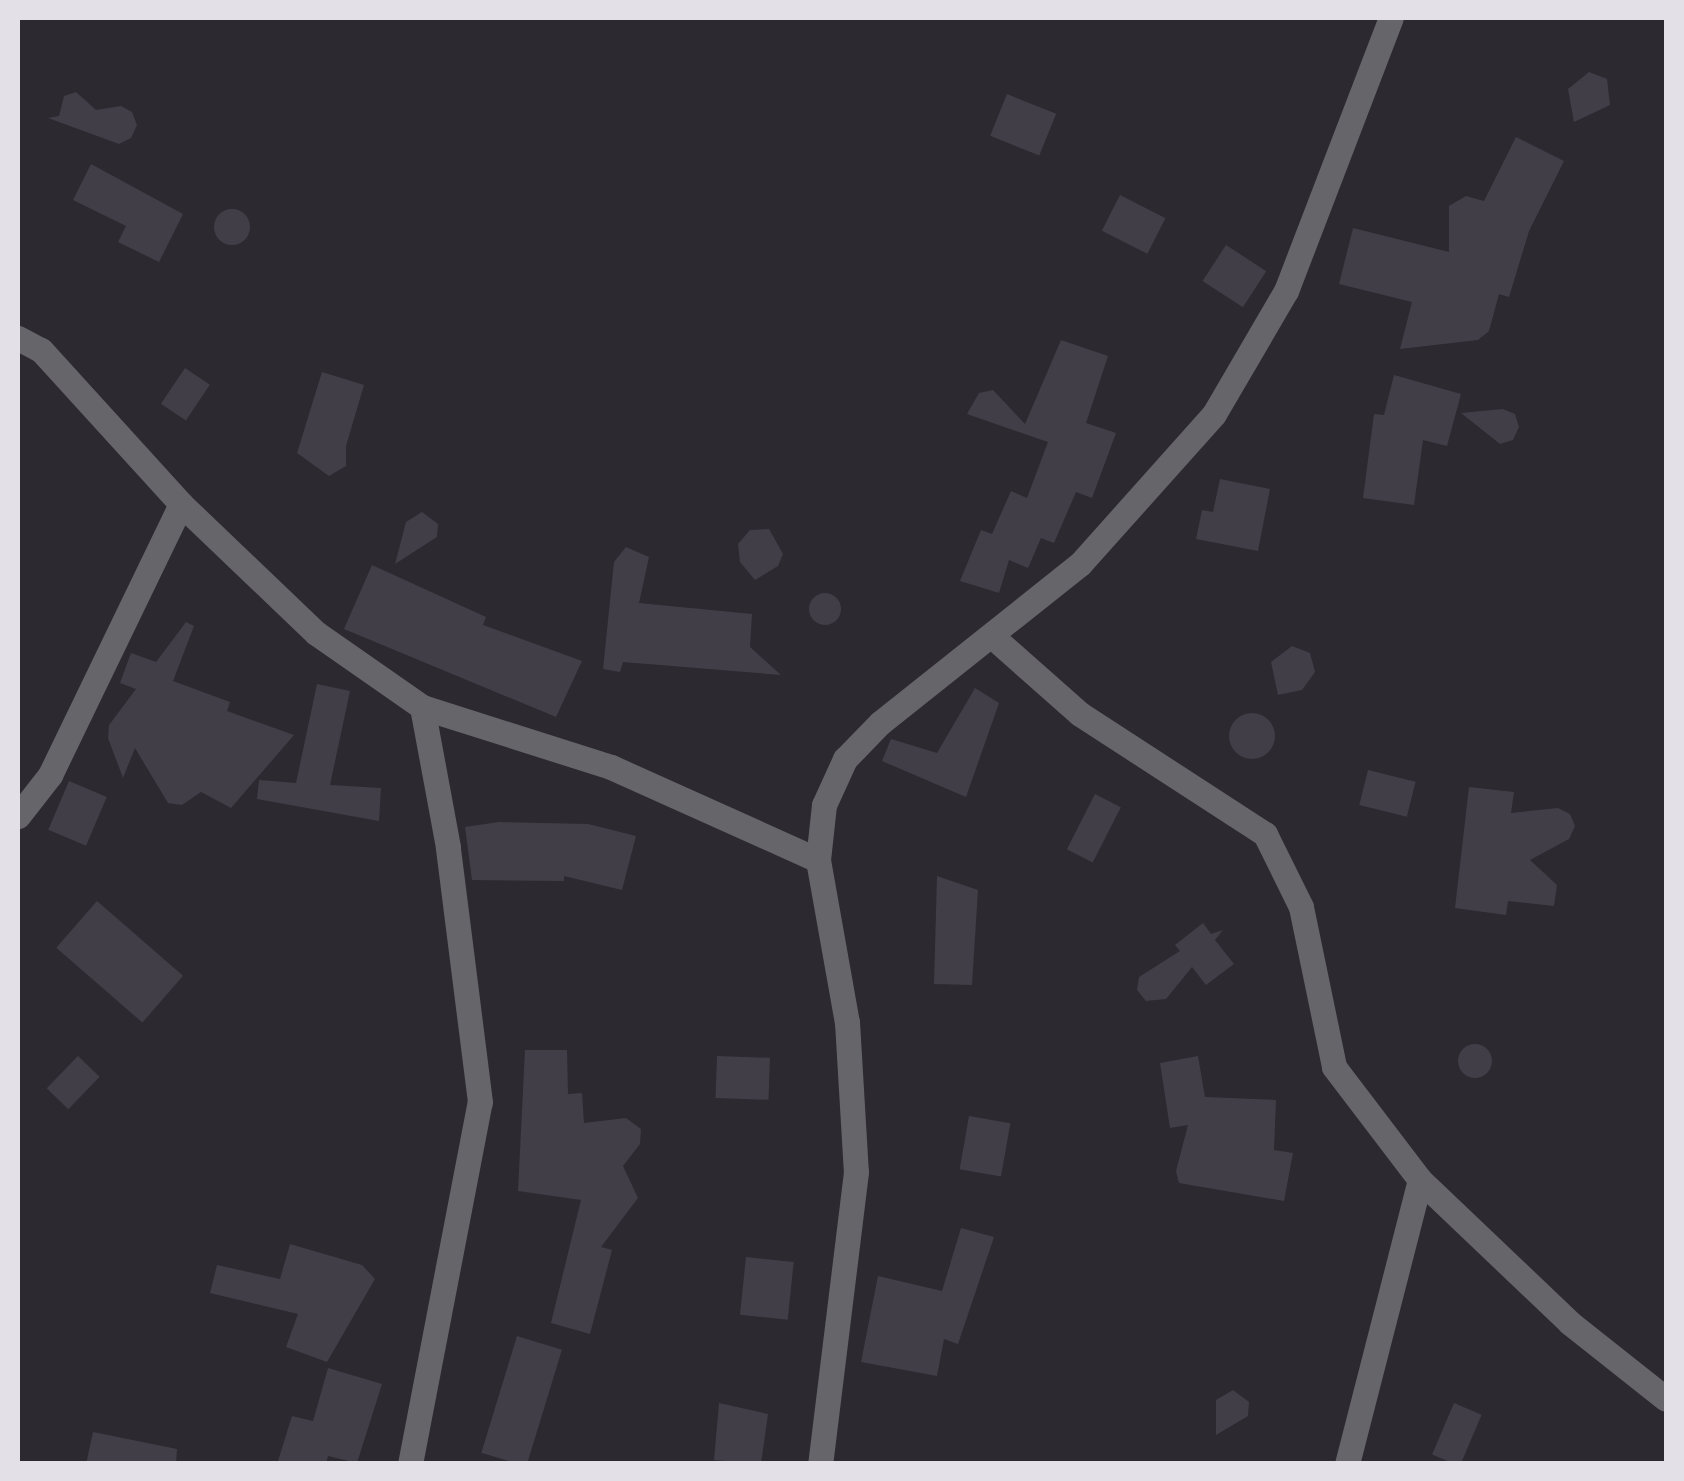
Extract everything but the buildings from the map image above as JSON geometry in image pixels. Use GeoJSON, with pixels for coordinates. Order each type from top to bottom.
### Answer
{"type":"FeatureCollection","features":[{"type":"Feature","properties":{"kind":"street"},"geometry":{"type":"LineString","coordinates":[[820,1464],[856,1172],[848,1022],[818,860],[824,806],[846,759],[880,723],[994,638],[1080,564],[1214,414],[1286,291],[1390,18]]}},
{"type":"Feature","properties":{"kind":"street"},"geometry":{"type":"LineString","coordinates":[[18,338],[41,350],[181,504],[316,633],[422,706],[611,767],[818,860]]}},
{"type":"Feature","properties":{"kind":"street"},"geometry":{"type":"LineString","coordinates":[[18,816],[50,775],[181,504]]}},
{"type":"Feature","properties":{"kind":"street"},"geometry":{"type":"LineString","coordinates":[[994,638],[1080,714],[1264,834],[1302,906],[1334,1067],[1420,1180],[1570,1323],[1666,1399]]}},
{"type":"Feature","properties":{"kind":"street"},"geometry":{"type":"LineString","coordinates":[[410,1464],[480,1102],[448,847],[422,706]]}},
{"type":"Feature","properties":{"kind":"street"},"geometry":{"type":"LineString","coordinates":[[1347,1464],[1420,1180]]}}]}
